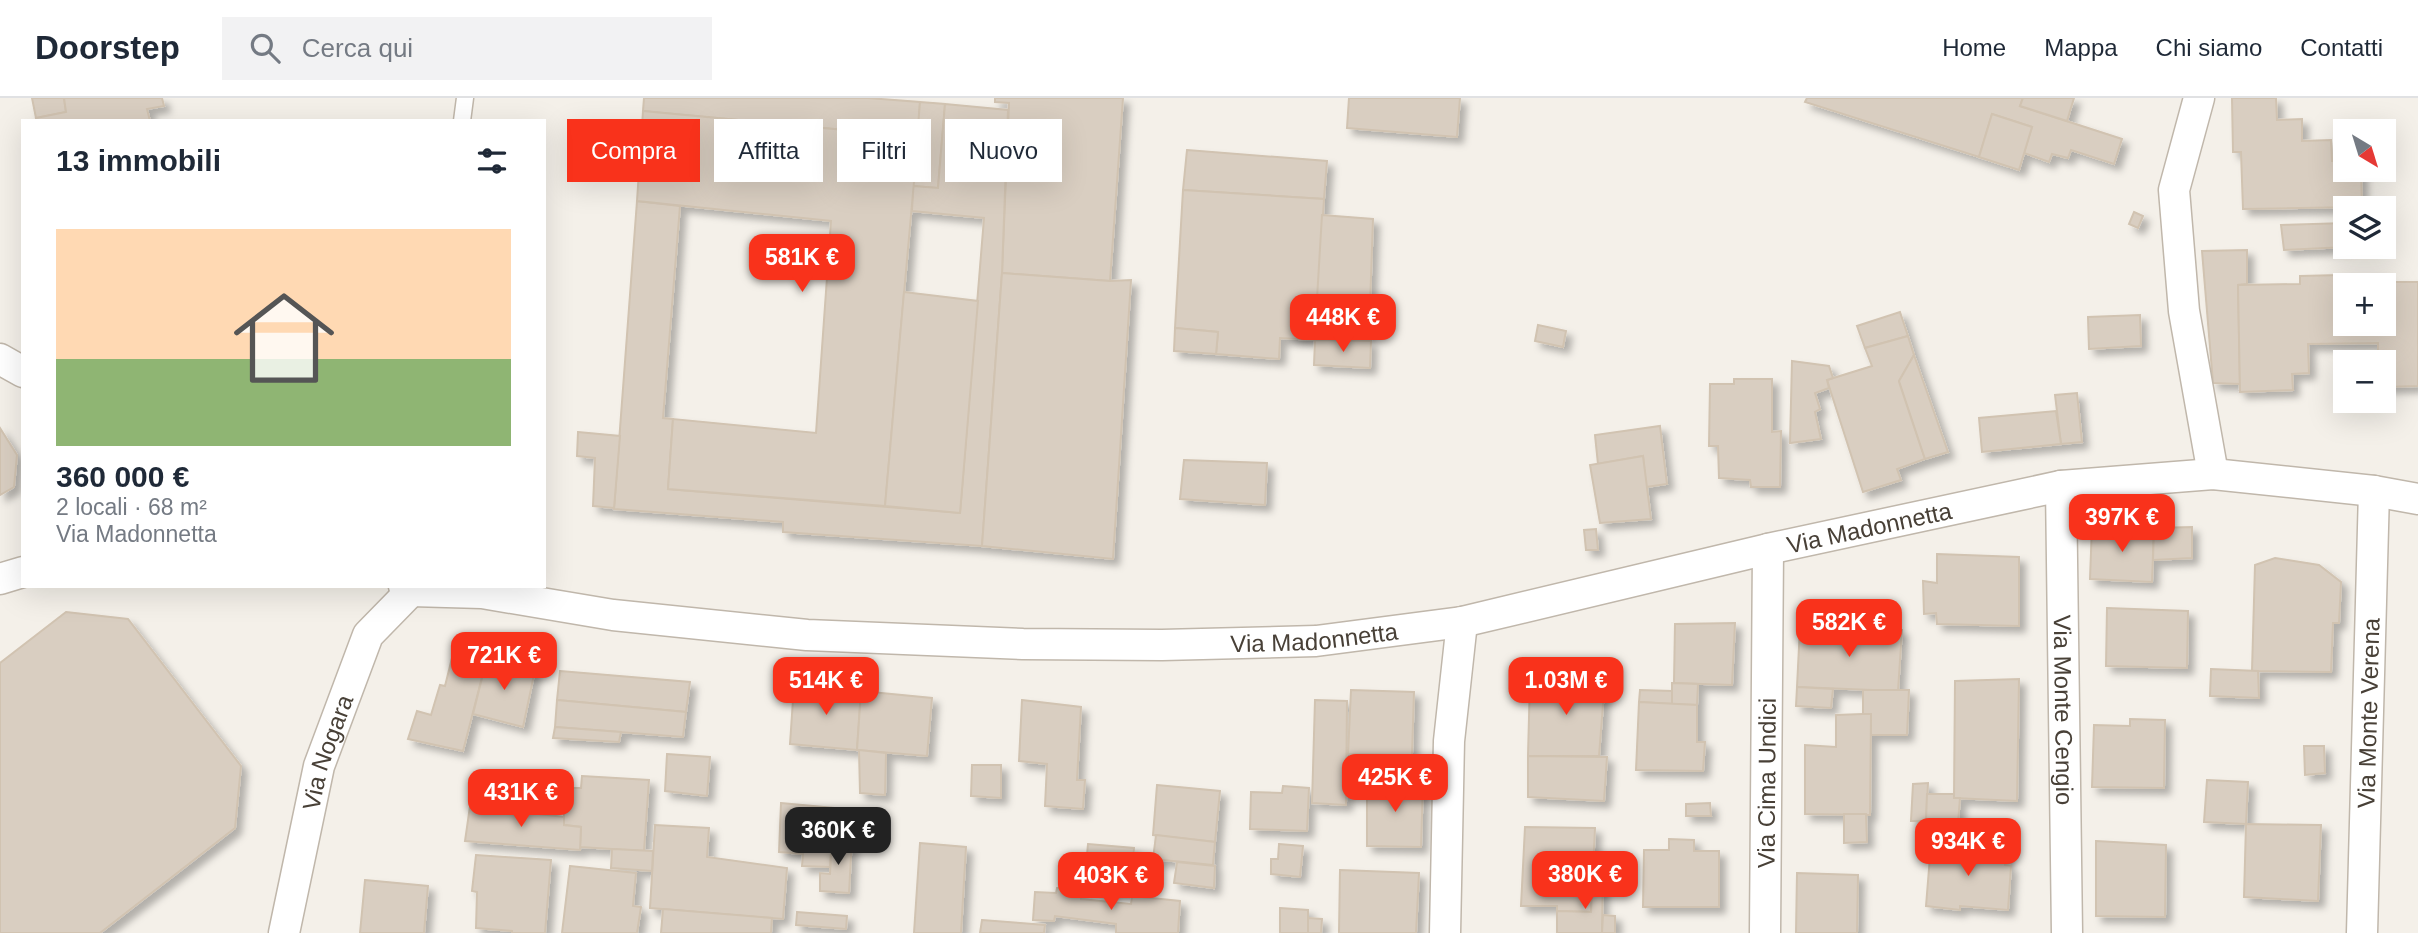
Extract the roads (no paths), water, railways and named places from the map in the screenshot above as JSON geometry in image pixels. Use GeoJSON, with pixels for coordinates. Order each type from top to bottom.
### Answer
{"type":"FeatureCollection","features":[{"type":"Feature","properties":{"kind":"street"},"geometry":{"type":"LineString","coordinates":[[2199,98],[2174,190],[2184,311],[2213,474]]}},
{"type":"Feature","properties":{"kind":"street"},"geometry":{"type":"LineString","coordinates":[[0,359],[21,371]]}},
{"type":"Feature","properties":{"kind":"street","name":"Via Madonnetta"},"geometry":{"type":"LineString","coordinates":[[409,588],[482,593],[613,615],[807,635],[1023,644],[1162,645],[1316,641],[1462,622],[1768,549],[2061,486],[2213,474],[2374,491],[2418,499]]}},
{"type":"Feature","properties":{"kind":"street","name":"Via Monte Cengio"},"geometry":{"type":"LineString","coordinates":[[2061,486],[2067,933]]}},
{"type":"Feature","properties":{"kind":"street","name":"Via Monte Verena"},"geometry":{"type":"LineString","coordinates":[[2362,933],[2374,491]]}},
{"type":"Feature","properties":{"kind":"street","name":"Via Cima Undici"},"geometry":{"type":"LineString","coordinates":[[1765,933],[1768,549]]}},
{"type":"Feature","properties":{"kind":"street"},"geometry":{"type":"LineString","coordinates":[[0,561],[21,561]]}},
{"type":"Feature","properties":{"kind":"street"},"geometry":{"type":"LineString","coordinates":[[0,579],[21,573]]}},
{"type":"Feature","properties":{"kind":"street","name":"Via Nogara"},"geometry":{"type":"LineString","coordinates":[[284,933],[319,765],[368,635],[409,588]]}},
{"type":"Feature","properties":{"kind":"street"},"geometry":{"type":"LineString","coordinates":[[1445,933],[1449,741],[1462,622]]}},
{"type":"Feature","properties":{"kind":"lane"},"geometry":{"type":"LineString","coordinates":[[462,119],[465,98]]}}]}
